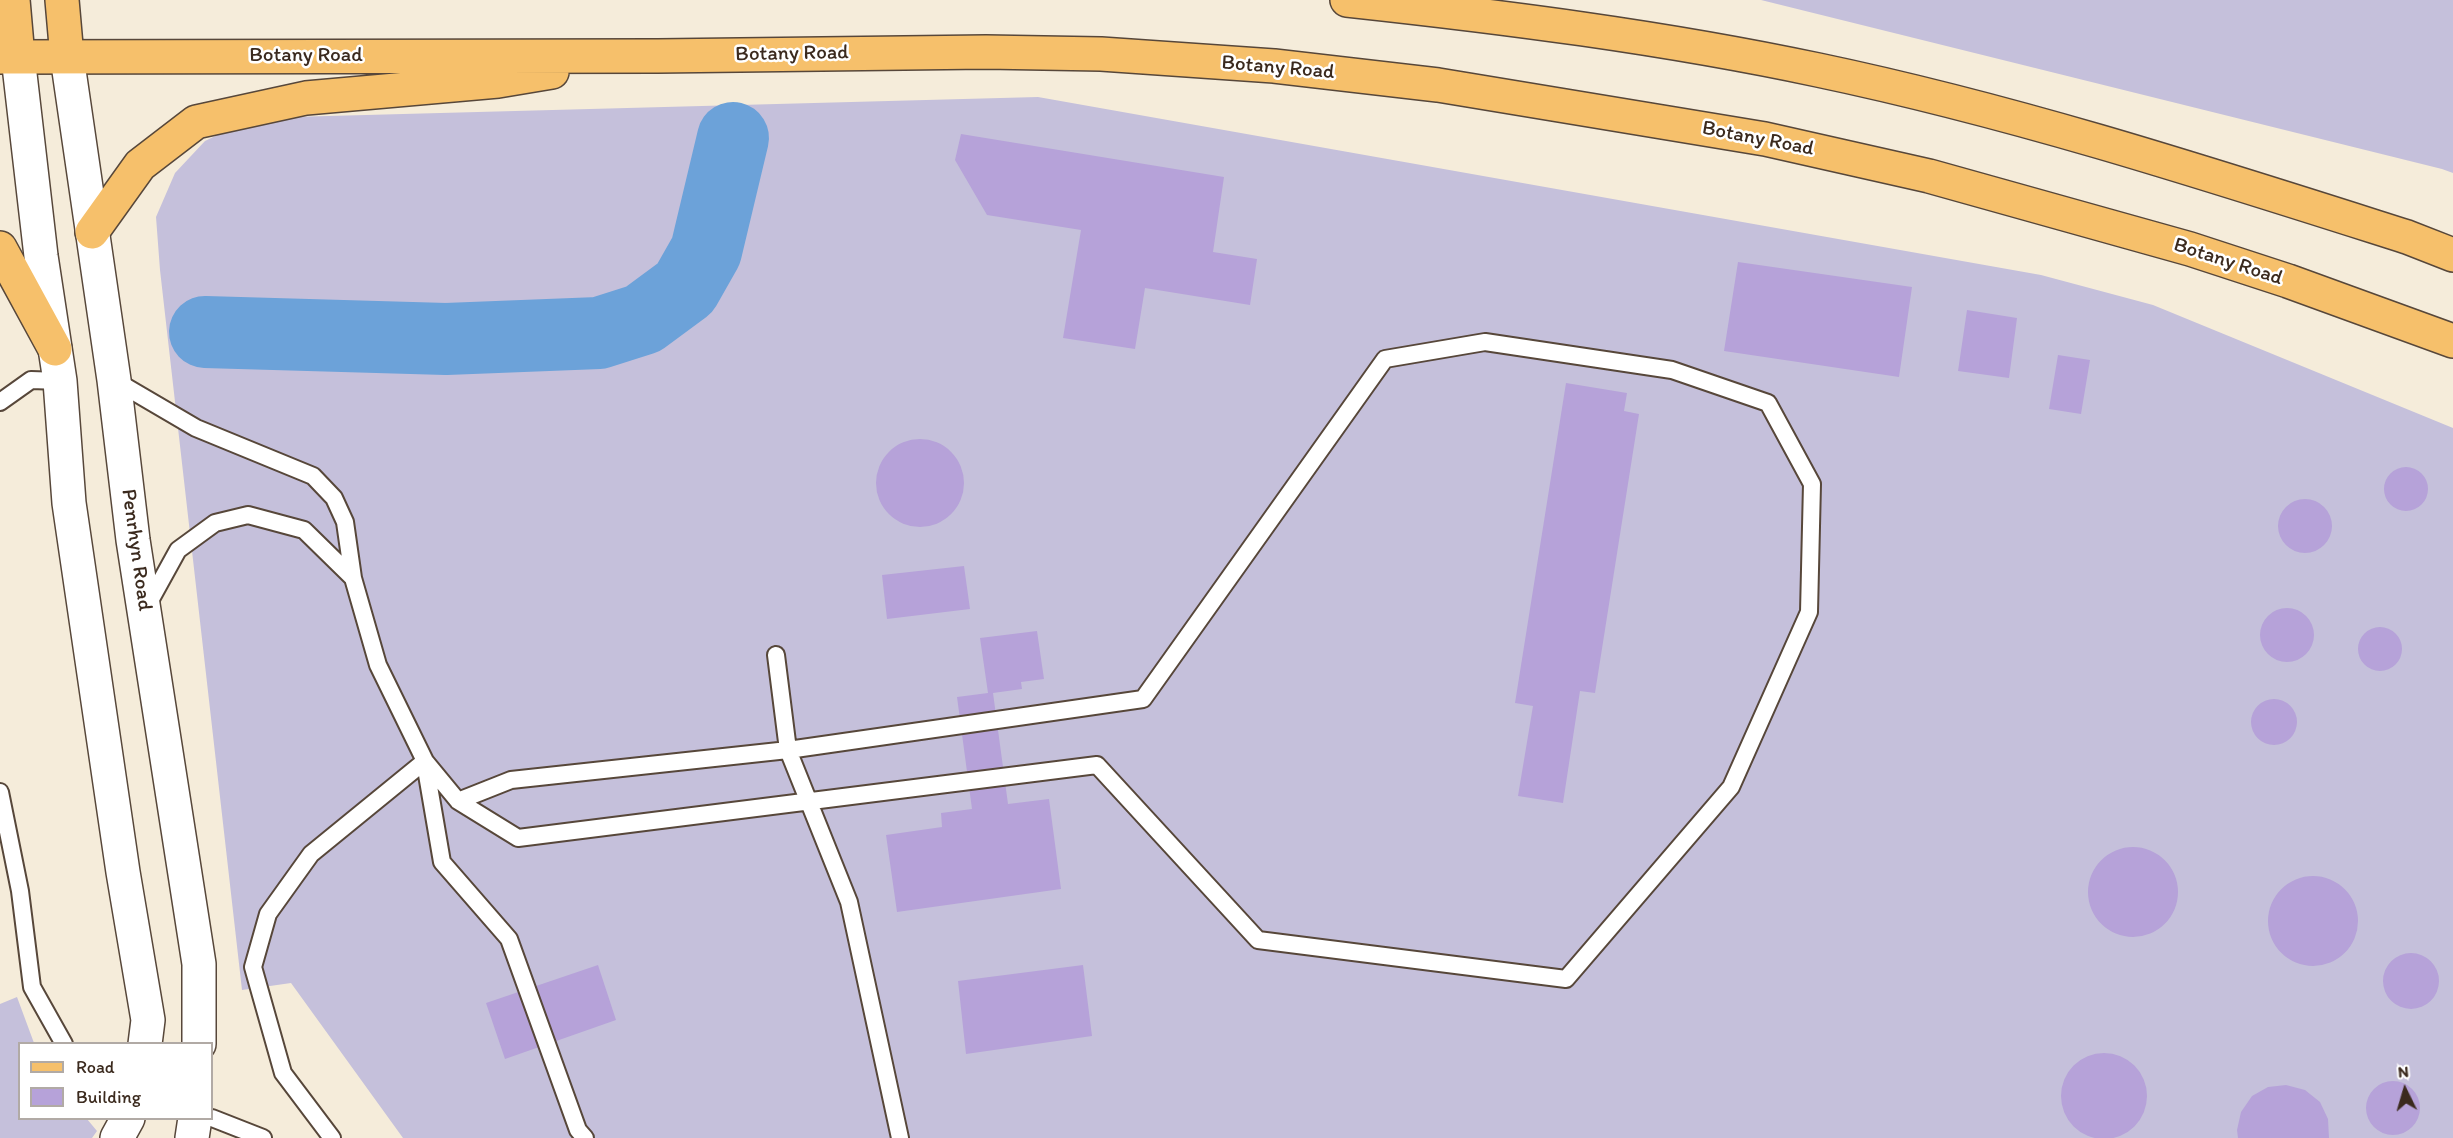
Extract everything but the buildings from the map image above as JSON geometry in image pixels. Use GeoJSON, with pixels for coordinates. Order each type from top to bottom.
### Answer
{"type":"FeatureCollection","features":[{"type":"Feature","properties":{"kind":"main road"},"geometry":{"type":"LineString","coordinates":[[9,57],[12,0]]}},
{"type":"Feature","properties":{"kind":"main road"},"geometry":{"type":"LineString","coordinates":[[62,0],[67,57]]}},
{"type":"Feature","properties":{"kind":"main road"},"geometry":{"type":"LineString","coordinates":[[1347,0],[1526,21],[1662,41],[1817,70],[1968,105],[2114,145],[2407,237],[2453,255]]}},
{"type":"Feature","properties":{"kind":"main road","name":"Botany Road"},"geometry":{"type":"LineString","coordinates":[[9,57],[658,56],[986,52],[1101,54],[1274,66],[1461,88],[1765,139],[1929,176],[2190,249],[2288,281],[2453,341]]}},
{"type":"Feature","properties":{"kind":"main road"},"geometry":{"type":"LineString","coordinates":[[92,232],[140,165],[196,122],[306,98],[498,81],[658,56]]}},
{"type":"Feature","properties":{"kind":"main road"},"geometry":{"type":"LineString","coordinates":[[0,248],[57,365]]}},
{"type":"Feature","properties":{"kind":"street"},"geometry":{"type":"LineString","coordinates":[[9,57],[57,365],[69,503],[147,1032]]}},
{"type":"Feature","properties":{"kind":"street","name":"Penrhyn Road"},"geometry":{"type":"LineString","coordinates":[[67,57],[114,380],[144,612],[199,964],[200,1038]]}},
{"type":"Feature","properties":{"kind":"street"},"geometry":{"type":"LineString","coordinates":[[117,1138],[127,1120]]}},
{"type":"Feature","properties":{"kind":"street"},"geometry":{"type":"LineString","coordinates":[[192,1138],[195,1120]]}},
{"type":"Feature","properties":{"kind":"lane"},"geometry":{"type":"LineString","coordinates":[[114,380],[196,428],[313,476],[334,498],[345,522],[353,578],[378,665],[401,717],[425,761],[458,801],[518,838],[811,803],[1097,765],[1258,940],[1566,979],[1731,787],[1809,612],[1812,483],[1768,403],[1672,370],[1485,342],[1385,359],[1143,699],[788,750],[511,780],[458,801]]}},
{"type":"Feature","properties":{"kind":"lane"},"geometry":{"type":"LineString","coordinates":[[0,402],[57,365]]}},
{"type":"Feature","properties":{"kind":"lane"},"geometry":{"type":"LineString","coordinates":[[144,612],[178,550],[215,523],[248,515],[304,530],[353,578]]}},
{"type":"Feature","properties":{"kind":"lane"},"geometry":{"type":"LineString","coordinates":[[776,655],[788,750],[849,902],[900,1138]]}},
{"type":"Feature","properties":{"kind":"lane"},"geometry":{"type":"LineString","coordinates":[[332,1138],[283,1073],[253,967],[268,914],[312,854],[425,761]]}},
{"type":"Feature","properties":{"kind":"lane"},"geometry":{"type":"LineString","coordinates":[[425,761],[442,862],[509,939],[578,1130],[585,1138]]}},
{"type":"Feature","properties":{"kind":"lane"},"geometry":{"type":"LineString","coordinates":[[0,792],[20,891],[32,987],[63,1042]]}},
{"type":"Feature","properties":{"kind":"lane"},"geometry":{"type":"LineString","coordinates":[[213,1118],[263,1138]]}},
{"type":"Feature","properties":{"kind":"shaded area"},"geometry":{"type":"Polygon","coordinates":[[[1761,0],[2453,0],[2453,173],[2442,169],[1761,0]]]}},
{"type":"Feature","properties":{"kind":"shaded area"},"geometry":{"type":"Polygon","coordinates":[[[1038,97],[2041,275],[2153,305],[2453,428],[2453,1138],[403,1138],[291,983],[242,990],[160,270],[156,217],[175,173],[205,141],[246,121],[291,117],[1038,97]]]}},
{"type":"Feature","properties":{"kind":"shaded area"},"geometry":{"type":"Polygon","coordinates":[[[17,997],[34,1042],[18,1042],[18,1120],[88,1120],[97,1131],[92,1138],[0,1138],[0,1004],[17,997]]]}},
{"type":"Feature","properties":{"kind":"waterway"},"geometry":{"type":"LineString","coordinates":[[205,332],[446,339],[599,333],[643,319],[685,288],[706,251],[733,138]]}}]}
